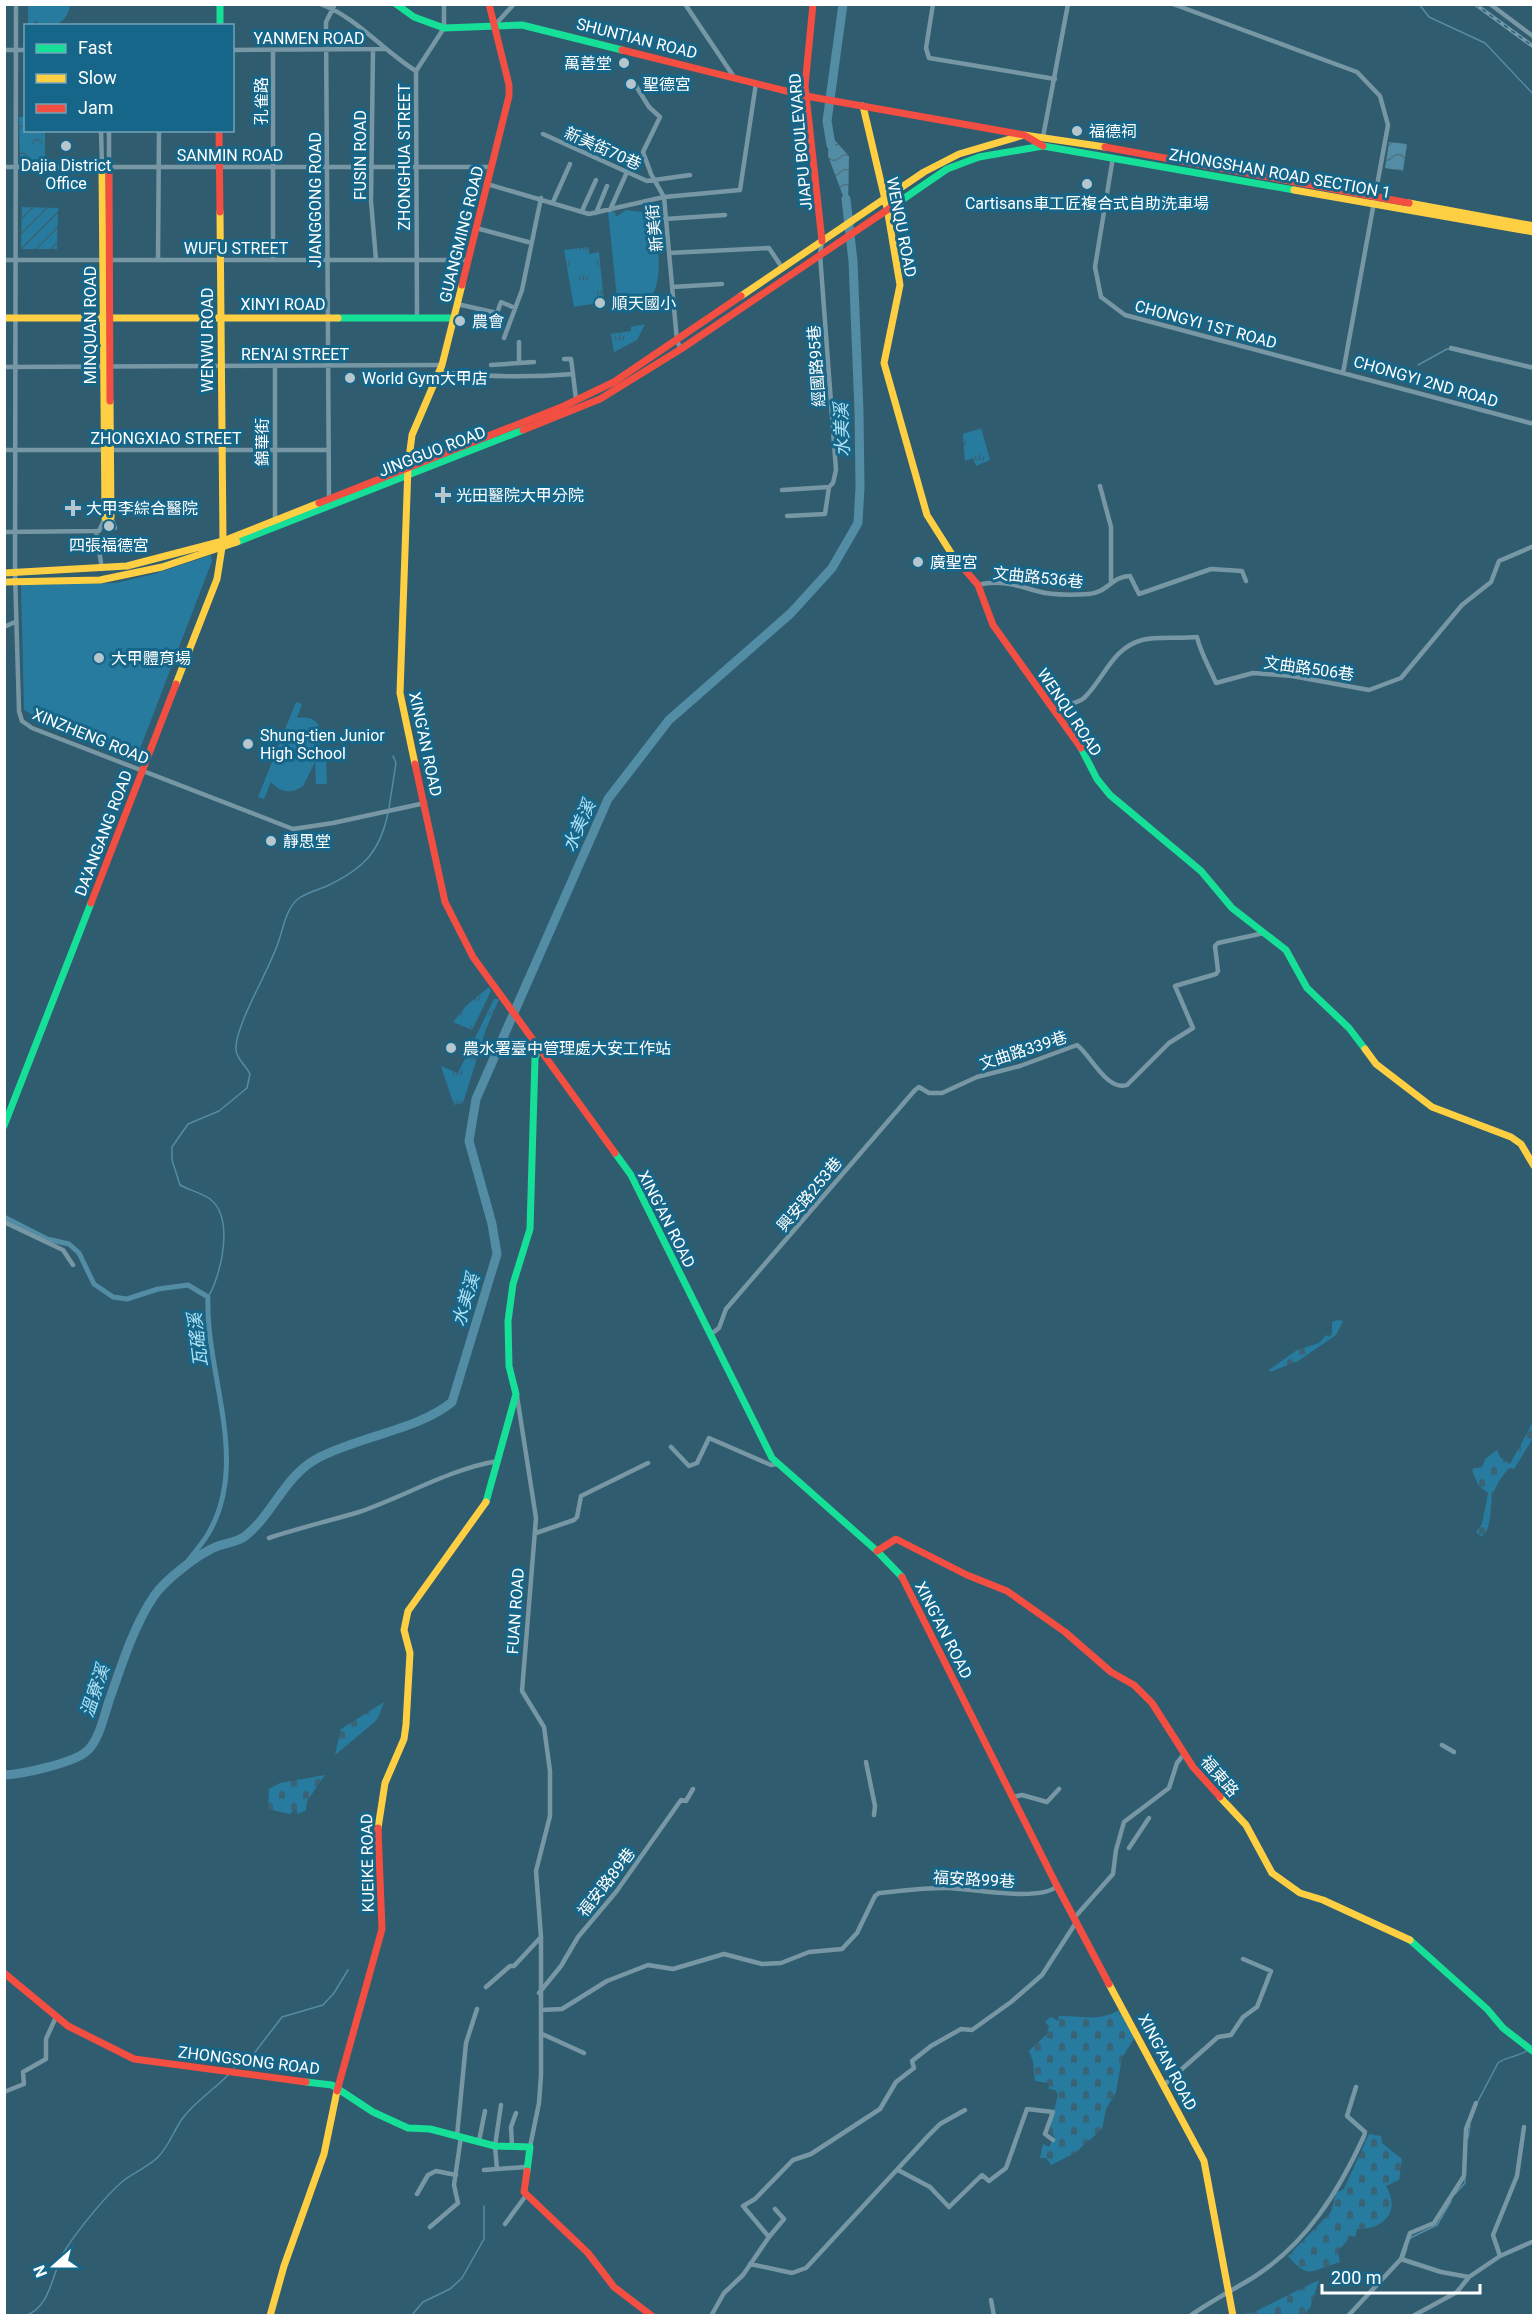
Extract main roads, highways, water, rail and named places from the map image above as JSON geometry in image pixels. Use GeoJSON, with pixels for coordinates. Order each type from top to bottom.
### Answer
{"type":"FeatureCollection","features":[{"type":"Feature","properties":{"kind":"water"},"geometry":{"type":"Polygon","coordinates":[[[829,134],[849,156],[848,209],[828,156],[829,134]]]}},
{"type":"Feature","properties":{"kind":"water"},"geometry":{"type":"Polygon","coordinates":[[[1389,142],[1407,144],[1403,171],[1385,168],[1389,142]]]}},
{"type":"Feature","properties":{"kind":"waterway","name":"水美溪"},"geometry":{"type":"LineString","coordinates":[[831,145],[827,121],[843,4]]}},
{"type":"Feature","properties":{"kind":"waterway"},"geometry":{"type":"LineString","coordinates":[[1419,4],[1429,17],[1485,43],[1534,95]]}},
{"type":"Feature","properties":{"kind":"waterway","name":"水美溪"},"geometry":{"type":"LineString","coordinates":[[4,1775],[60,1764],[87,1751],[95,1741],[101,1727],[123,1661],[140,1621],[154,1596],[174,1575],[210,1550],[244,1537],[263,1518],[296,1475],[318,1458],[423,1419],[452,1402],[497,1254],[492,1224],[469,1141],[476,1099],[608,799],[669,720],[791,613],[832,568],[858,523],[859,411],[853,261],[846,199]]}},
{"type":"Feature","properties":{"kind":"waterway"},"geometry":{"type":"LineString","coordinates":[[1418,365],[1447,349],[1497,361]]}},
{"type":"Feature","properties":{"kind":"waterway"},"geometry":{"type":"LineString","coordinates":[[389,808],[396,763],[393,756]]}},
{"type":"Feature","properties":{"kind":"waterway"},"geometry":{"type":"LineString","coordinates":[[208,1297],[221,1262],[224,1233],[222,1219],[218,1208],[210,1199],[180,1185],[172,1160],[172,1147],[188,1124],[219,1111],[247,1088],[250,1074],[237,1054],[237,1040],[247,1012],[275,952],[288,912],[301,897],[340,880],[360,866],[375,849],[385,827],[388,813]]}},
{"type":"Feature","properties":{"kind":"waterway","name":"瓦磘溪"},"geometry":{"type":"LineString","coordinates":[[4,1217],[47,1239],[69,1244],[79,1253],[94,1284],[113,1297],[127,1299],[158,1289],[188,1285],[208,1297],[209,1326],[223,1417],[226,1477],[220,1506],[208,1534],[180,1571]]}},
{"type":"Feature","properties":{"kind":"waterway"},"geometry":{"type":"LineString","coordinates":[[234,2068],[239,2062],[252,2056],[282,2017],[323,2005],[334,1993],[348,1970]]}},
{"type":"Feature","properties":{"kind":"waterway"},"geometry":{"type":"LineString","coordinates":[[1477,2103],[1498,2063],[1528,2050]]}},
{"type":"Feature","properties":{"kind":"waterway"},"geometry":{"type":"LineString","coordinates":[[24,2316],[40,2306],[50,2289],[64,2252],[93,2212],[127,2178],[158,2157],[187,2113],[229,2074]]}},
{"type":"Feature","properties":{"kind":"waterway"},"geometry":{"type":"LineString","coordinates":[[1468,2138],[1470,2125]]}},
{"type":"Feature","properties":{"kind":"waterway"},"geometry":{"type":"LineString","coordinates":[[1455,2194],[1465,2183],[1465,2179]]}},
{"type":"Feature","properties":{"kind":"waterway"},"geometry":{"type":"LineString","coordinates":[[1410,2238],[1437,2225],[1451,2201]]}},
{"type":"Feature","properties":{"kind":"waterway"},"geometry":{"type":"LineString","coordinates":[[411,2316],[423,2302],[450,2289],[462,2278],[484,2239],[484,2206]]}},
{"type":"Feature","properties":{"kind":"waterway"},"geometry":{"type":"LineString","coordinates":[[1404,2257],[1407,2248]]}},
{"type":"Feature","properties":{"kind":"railway"},"geometry":{"type":"LineString","coordinates":[[1475,4],[1534,47]]}},
{"type":"Feature","properties":{"kind":"place","name":"萬善堂"},"geometry":{"type":"Point","coordinates":[624,63]}},
{"type":"Feature","properties":{"kind":"place","name":"聖德宮"},"geometry":{"type":"Point","coordinates":[631,84]}},
{"type":"Feature","properties":{"kind":"place","name":"福德祠"},"geometry":{"type":"Point","coordinates":[1077,131]}},
{"type":"Feature","properties":{"kind":"place","name":"Dajia District Office"},"geometry":{"type":"Point","coordinates":[66,146]}},
{"type":"Feature","properties":{"kind":"place","name":"Cartisans車工匠複合式自助洗車場"},"geometry":{"type":"Point","coordinates":[1087,184]}},
{"type":"Feature","properties":{"kind":"place","name":"順天國小"},"geometry":{"type":"Point","coordinates":[600,303]}},
{"type":"Feature","properties":{"kind":"place","name":"農會"},"geometry":{"type":"Point","coordinates":[460,321]}},
{"type":"Feature","properties":{"kind":"place","name":"World Gym大甲店"},"geometry":{"type":"Point","coordinates":[350,378]}},
{"type":"Feature","properties":{"kind":"place","name":"光田醫院大甲分院"},"geometry":{"type":"Point","coordinates":[443,495]}},
{"type":"Feature","properties":{"kind":"place","name":"大甲李綜合醫院"},"geometry":{"type":"Point","coordinates":[73,508]}},
{"type":"Feature","properties":{"kind":"place","name":"四張福德宮"},"geometry":{"type":"Point","coordinates":[109,526]}},
{"type":"Feature","properties":{"kind":"place","name":"廣聖宮"},"geometry":{"type":"Point","coordinates":[918,562]}},
{"type":"Feature","properties":{"kind":"place","name":"大甲體育場"},"geometry":{"type":"Point","coordinates":[99,658]}},
{"type":"Feature","properties":{"kind":"place","name":"Shung-tien Junior High School"},"geometry":{"type":"Point","coordinates":[248,744]}},
{"type":"Feature","properties":{"kind":"place","name":"靜思堂"},"geometry":{"type":"Point","coordinates":[271,841]}},
{"type":"Feature","properties":{"kind":"place","name":"農水署臺中管理處大安工作站"},"geometry":{"type":"Point","coordinates":[451,1048]}},
{"type":"Feature","properties":{"kind":"water label","name":"溫寮溪"},"geometry":{"type":"Point","coordinates":[95,1691]}}]}
